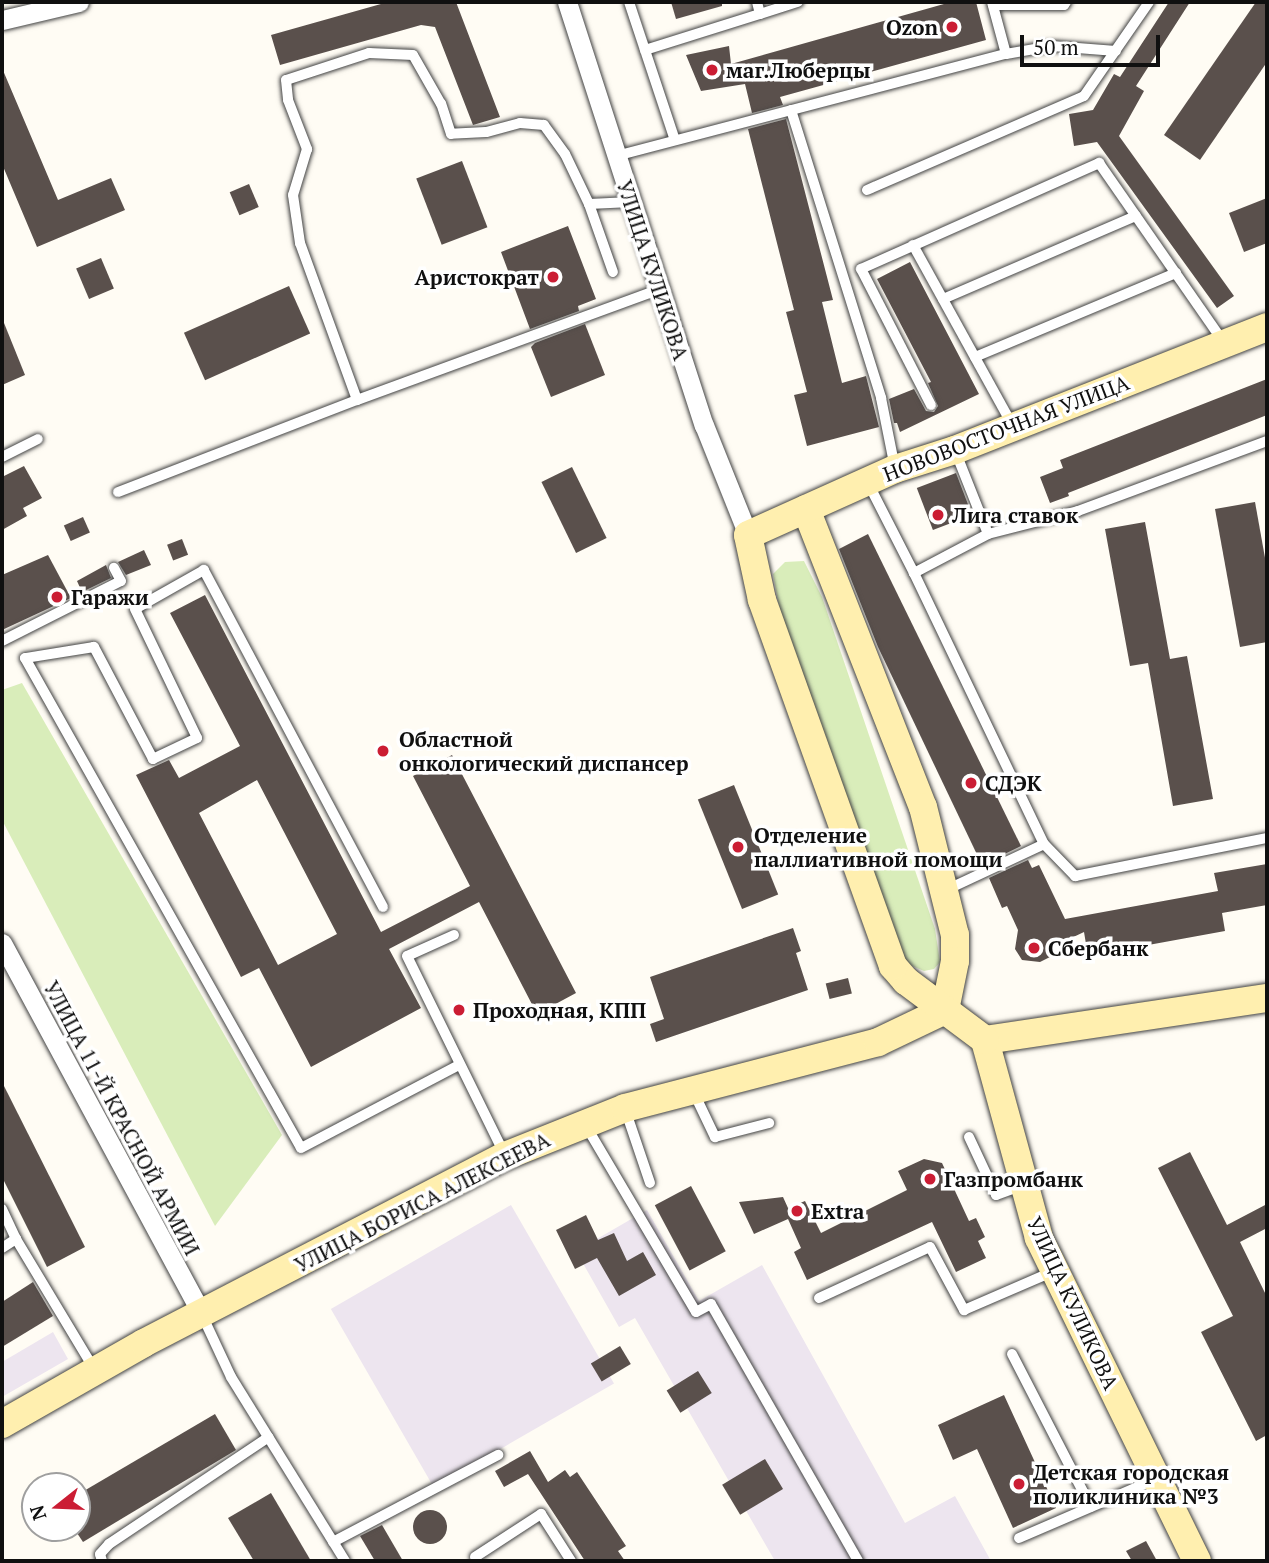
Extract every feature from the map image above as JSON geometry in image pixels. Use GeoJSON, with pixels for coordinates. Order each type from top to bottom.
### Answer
{"type":"FeatureCollection","features":[{"type":"Feature","properties":{"kind":"main road","name":"НОВОВОСТОЧНАЯ УЛИЦА"},"geometry":{"type":"LineString","coordinates":[[748,535],[895,469],[955,450],[1267,327]]}},
{"type":"Feature","properties":{"kind":"main road"},"geometry":{"type":"LineString","coordinates":[[806,509],[923,807],[955,935],[956,961],[945,1010]]}},
{"type":"Feature","properties":{"kind":"main road"},"geometry":{"type":"LineString","coordinates":[[748,535],[762,600],[893,965],[906,981],[945,1010],[987,1049],[1178,1020],[1267,998]]}},
{"type":"Feature","properties":{"kind":"main road","name":"УЛИЦА БОРИСА АЛЕКСЕЕВА"},"geometry":{"type":"LineString","coordinates":[[2,1424],[95,1370],[505,1156],[625,1108],[878,1042],[945,1010]]}},
{"type":"Feature","properties":{"kind":"main road"},"geometry":{"type":"LineString","coordinates":[[1178,1020],[1267,1016]]}},
{"type":"Feature","properties":{"kind":"main road","name":"УЛИЦА КУЛИКОВА"},"geometry":{"type":"LineString","coordinates":[[987,1049],[1039,1238],[1197,1561]]}},
{"type":"Feature","properties":{"kind":"street"},"geometry":{"type":"LineString","coordinates":[[2,20],[79,2]]}},
{"type":"Feature","properties":{"kind":"street","name":"УЛИЦА КУЛИКОВА"},"geometry":{"type":"LineString","coordinates":[[567,2],[704,425],[748,535]]}},
{"type":"Feature","properties":{"kind":"street","name":"УЛИЦА 11-Й КРАСНОЙ АРМИИ"},"geometry":{"type":"LineString","coordinates":[[2,943],[202,1315]]}},
{"type":"Feature","properties":{"kind":"lane"},"geometry":{"type":"LineString","coordinates":[[629,2],[675,140]]}},
{"type":"Feature","properties":{"kind":"lane"},"geometry":{"type":"LineString","coordinates":[[757,2],[760,14]]}},
{"type":"Feature","properties":{"kind":"lane"},"geometry":{"type":"LineString","coordinates":[[645,50],[798,2]]}},
{"type":"Feature","properties":{"kind":"lane"},"geometry":{"type":"LineString","coordinates":[[1006,54],[993,3],[1064,5],[1066,2]]}},
{"type":"Feature","properties":{"kind":"lane"},"geometry":{"type":"LineString","coordinates":[[867,190],[1084,96],[1149,2]]}},
{"type":"Feature","properties":{"kind":"lane"},"geometry":{"type":"LineString","coordinates":[[616,156],[1006,54],[1052,46],[1116,51]]}},
{"type":"Feature","properties":{"kind":"lane"},"geometry":{"type":"LineString","coordinates":[[357,400],[300,243],[293,195],[307,149],[288,100],[286,80],[369,52],[413,55],[441,104],[451,134],[486,132],[520,123],[544,125],[565,154],[589,204],[613,272]]}},
{"type":"Feature","properties":{"kind":"lane"},"geometry":{"type":"LineString","coordinates":[[791,110],[881,398],[890,431],[895,469]]}},
{"type":"Feature","properties":{"kind":"lane"},"geometry":{"type":"LineString","coordinates":[[931,405],[861,269],[1099,163],[1224,344]]}},
{"type":"Feature","properties":{"kind":"lane"},"geometry":{"type":"LineString","coordinates":[[589,204],[631,202]]}},
{"type":"Feature","properties":{"kind":"lane"},"geometry":{"type":"LineString","coordinates":[[943,299],[1136,216]]}},
{"type":"Feature","properties":{"kind":"lane"},"geometry":{"type":"LineString","coordinates":[[913,245],[1014,427]]}},
{"type":"Feature","properties":{"kind":"lane"},"geometry":{"type":"LineString","coordinates":[[975,357],[1176,273]]}},
{"type":"Feature","properties":{"kind":"lane"},"geometry":{"type":"LineString","coordinates":[[118,492],[357,400],[660,289]]}},
{"type":"Feature","properties":{"kind":"lane"},"geometry":{"type":"LineString","coordinates":[[2,457],[38,439]]}},
{"type":"Feature","properties":{"kind":"lane"},"geometry":{"type":"LineString","coordinates":[[914,573],[988,534],[1078,511],[1267,441]]}},
{"type":"Feature","properties":{"kind":"lane"},"geometry":{"type":"LineString","coordinates":[[955,450],[988,534]]}},
{"type":"Feature","properties":{"kind":"lane"},"geometry":{"type":"LineString","coordinates":[[868,482],[1044,844],[1075,876],[1267,838]]}},
{"type":"Feature","properties":{"kind":"lane"},"geometry":{"type":"LineString","coordinates":[[2,641],[121,581],[114,568]]}},
{"type":"Feature","properties":{"kind":"lane"},"geometry":{"type":"LineString","coordinates":[[383,907],[204,570],[135,609],[197,738],[153,759],[94,647],[25,658],[301,1148],[459,1065]]}},
{"type":"Feature","properties":{"kind":"lane"},"geometry":{"type":"LineString","coordinates":[[945,890],[1044,844]]}},
{"type":"Feature","properties":{"kind":"lane"},"geometry":{"type":"LineString","coordinates":[[454,935],[407,956],[505,1156]]}},
{"type":"Feature","properties":{"kind":"lane"},"geometry":{"type":"LineString","coordinates":[[692,1089],[715,1137],[769,1123]]}},
{"type":"Feature","properties":{"kind":"lane"},"geometry":{"type":"LineString","coordinates":[[625,1108],[650,1183]]}},
{"type":"Feature","properties":{"kind":"lane"},"geometry":{"type":"LineString","coordinates":[[584,1123],[696,1312],[711,1304],[858,1561]]}},
{"type":"Feature","properties":{"kind":"lane"},"geometry":{"type":"LineString","coordinates":[[969,1137],[996,1195],[1024,1185]]}},
{"type":"Feature","properties":{"kind":"lane"},"geometry":{"type":"LineString","coordinates":[[2,1209],[16,1239],[95,1370]]}},
{"type":"Feature","properties":{"kind":"lane"},"geometry":{"type":"LineString","coordinates":[[2,1248],[16,1239]]}},
{"type":"Feature","properties":{"kind":"lane"},"geometry":{"type":"LineString","coordinates":[[819,1298],[930,1247],[964,1310],[1054,1271]]}},
{"type":"Feature","properties":{"kind":"lane"},"geometry":{"type":"LineString","coordinates":[[202,1315],[231,1377],[345,1561]]}},
{"type":"Feature","properties":{"kind":"lane"},"geometry":{"type":"LineString","coordinates":[[1012,1354],[1091,1507]]}},
{"type":"Feature","properties":{"kind":"lane"},"geometry":{"type":"LineString","coordinates":[[102,1561],[100,1554],[109,1544],[269,1437]]}},
{"type":"Feature","properties":{"kind":"lane"},"geometry":{"type":"LineString","coordinates":[[332,1542],[498,1455]]}},
{"type":"Feature","properties":{"kind":"lane"},"geometry":{"type":"LineString","coordinates":[[1019,1538],[1156,1479]]}},
{"type":"Feature","properties":{"kind":"lane"},"geometry":{"type":"LineString","coordinates":[[474,1560],[541,1514],[571,1561]]}},
{"type":"Feature","properties":{"kind":"shaded area"},"geometry":{"type":"Polygon","coordinates":[[[511,1205],[614,1383],[434,1487],[331,1309],[511,1205]]]}},
{"type":"Feature","properties":{"kind":"shaded area"},"geometry":{"type":"Polygon","coordinates":[[[647,1210],[699,1301],[762,1265],[905,1523],[955,1496],[991,1561],[775,1561],[635,1318],[619,1327],[576,1251],[647,1210]]]}},
{"type":"Feature","properties":{"kind":"shaded area"},"geometry":{"type":"Polygon","coordinates":[[[53,1332],[68,1359],[2,1397],[2,1362],[53,1332]]]}},
{"type":"Feature","properties":{"kind":"green space"},"geometry":{"type":"Polygon","coordinates":[[[804,561],[822,597],[935,929],[940,962],[934,969],[924,971],[910,965],[896,946],[780,612],[773,574],[785,562],[804,561]]]}},
{"type":"Feature","properties":{"kind":"green space"},"geometry":{"type":"Polygon","coordinates":[[[22,683],[282,1135],[215,1226],[2,820],[2,690],[22,683]]]}},
{"type":"Feature","properties":{"kind":"building"},"geometry":{"type":"Polygon","coordinates":[[[388,2],[456,2],[500,117],[473,125],[435,27],[421,25],[280,65],[271,35],[388,2]]]}},
{"type":"Feature","properties":{"kind":"building"},"geometry":{"type":"Polygon","coordinates":[[[671,2],[722,2],[722,6],[676,19],[671,2]]]}},
{"type":"Feature","properties":{"kind":"building"},"geometry":{"type":"Polygon","coordinates":[[[951,2],[976,2],[986,40],[780,97],[783,105],[752,113],[745,84],[701,91],[686,55],[729,46],[731,64],[951,2]]]}},
{"type":"Feature","properties":{"kind":"building"},"geometry":{"type":"Polygon","coordinates":[[[1169,2],[1190,2],[1136,86],[1144,91],[1119,136],[1234,296],[1217,308],[1097,142],[1074,146],[1069,114],[1093,110],[1114,74],[1120,77],[1169,2]]]}},
{"type":"Feature","properties":{"kind":"building"},"geometry":{"type":"Polygon","coordinates":[[[1256,2],[1267,2],[1267,62],[1200,160],[1164,135],[1256,2]]]}},
{"type":"Feature","properties":{"kind":"building"},"geometry":{"type":"Polygon","coordinates":[[[2,68],[58,200],[111,178],[125,210],[37,247],[2,164],[2,68]]]}},
{"type":"Feature","properties":{"kind":"building"},"geometry":{"type":"Polygon","coordinates":[[[786,119],[833,300],[822,302],[842,383],[866,376],[879,427],[807,446],[794,395],[807,392],[786,312],[794,310],[748,129],[786,119]]]}},
{"type":"Feature","properties":{"kind":"building"},"geometry":{"type":"Polygon","coordinates":[[[462,161],[487,227],[442,245],[416,179],[462,161]]]}},
{"type":"Feature","properties":{"kind":"building"},"geometry":{"type":"Polygon","coordinates":[[[249,184],[259,207],[239,215],[230,192],[249,184]]]}},
{"type":"Feature","properties":{"kind":"building"},"geometry":{"type":"Polygon","coordinates":[[[1267,198],[1267,243],[1244,252],[1229,213],[1267,198]]]}},
{"type":"Feature","properties":{"kind":"building"},"geometry":{"type":"Polygon","coordinates":[[[568,226],[596,299],[578,306],[579,311],[530,329],[501,252],[568,226]]]}},
{"type":"Feature","properties":{"kind":"building"},"geometry":{"type":"Polygon","coordinates":[[[101,258],[114,288],[89,299],[76,269],[101,258]]]}},
{"type":"Feature","properties":{"kind":"building"},"geometry":{"type":"Polygon","coordinates":[[[910,262],[979,394],[900,432],[897,423],[894,423],[889,399],[914,389],[926,411],[934,412],[938,406],[928,383],[931,382],[877,279],[910,262]]]}},
{"type":"Feature","properties":{"kind":"building"},"geometry":{"type":"Polygon","coordinates":[[[289,286],[310,334],[205,380],[184,333],[289,286]]]}},
{"type":"Feature","properties":{"kind":"building"},"geometry":{"type":"Polygon","coordinates":[[[2,318],[25,375],[2,385],[2,318]]]}},
{"type":"Feature","properties":{"kind":"building"},"geometry":{"type":"Polygon","coordinates":[[[585,324],[605,375],[551,397],[531,347],[535,343],[585,324]]]}},
{"type":"Feature","properties":{"kind":"building"},"geometry":{"type":"Polygon","coordinates":[[[1267,379],[1267,415],[1068,493],[1069,496],[1050,503],[1040,477],[1063,468],[1060,460],[1267,379]]]}},
{"type":"Feature","properties":{"kind":"building"},"geometry":{"type":"Polygon","coordinates":[[[24,466],[42,498],[23,508],[27,516],[2,530],[2,477],[24,466]]]}},
{"type":"Feature","properties":{"kind":"building"},"geometry":{"type":"Polygon","coordinates":[[[572,467],[607,538],[576,553],[541,482],[572,467]]]}},
{"type":"Feature","properties":{"kind":"building"},"geometry":{"type":"Polygon","coordinates":[[[956,473],[972,515],[933,530],[917,488],[956,473]]]}},
{"type":"Feature","properties":{"kind":"building"},"geometry":{"type":"Polygon","coordinates":[[[1255,502],[1267,569],[1267,642],[1240,647],[1215,509],[1255,502]]]}},
{"type":"Feature","properties":{"kind":"building"},"geometry":{"type":"Polygon","coordinates":[[[83,517],[90,533],[71,541],[64,526],[83,517]]]}},
{"type":"Feature","properties":{"kind":"building"},"geometry":{"type":"Polygon","coordinates":[[[1145,522],[1170,659],[1187,656],[1213,799],[1173,806],[1148,663],[1130,666],[1105,529],[1145,522]]]}},
{"type":"Feature","properties":{"kind":"building"},"geometry":{"type":"Polygon","coordinates":[[[868,534],[1021,846],[982,865],[878,647],[839,549],[868,534]]]}},
{"type":"Feature","properties":{"kind":"building"},"geometry":{"type":"Polygon","coordinates":[[[182,539],[188,555],[173,561],[167,545],[182,539]]]}},
{"type":"Feature","properties":{"kind":"building"},"geometry":{"type":"Polygon","coordinates":[[[144,550],[151,565],[126,575],[118,562],[144,550]]]}},
{"type":"Feature","properties":{"kind":"building"},"geometry":{"type":"Polygon","coordinates":[[[48,555],[71,598],[2,630],[2,575],[48,555]]]}},
{"type":"Feature","properties":{"kind":"building"},"geometry":{"type":"Polygon","coordinates":[[[106,565],[111,578],[82,592],[77,581],[106,565]]]}},
{"type":"Feature","properties":{"kind":"building"},"geometry":{"type":"Polygon","coordinates":[[[205,595],[381,932],[470,886],[413,776],[452,755],[576,993],[537,1014],[479,902],[389,949],[421,1008],[311,1067],[259,968],[241,977],[136,775],[169,760],[179,778],[240,746],[170,613],[205,595]],[[257,780],[199,813],[278,965],[337,934],[257,780]]]}},
{"type":"Feature","properties":{"kind":"building","name":"Отделение паллиативной помощи"},"geometry":{"type":"Polygon","coordinates":[[[734,785],[778,894],[742,909],[698,800],[734,785]]]}},
{"type":"Feature","properties":{"kind":"building"},"geometry":{"type":"Polygon","coordinates":[[[1028,860],[1032,868],[1039,865],[1065,919],[1218,891],[1214,873],[1267,864],[1267,905],[1222,913],[1225,931],[1088,956],[1084,932],[1048,949],[1052,956],[1040,962],[1022,960],[1015,949],[1018,930],[1007,906],[1002,908],[989,878],[1028,860]]]}},
{"type":"Feature","properties":{"kind":"building"},"geometry":{"type":"Polygon","coordinates":[[[793,928],[801,951],[796,953],[808,990],[656,1042],[650,1024],[664,1019],[650,977],[793,928]]]}},
{"type":"Feature","properties":{"kind":"building"},"geometry":{"type":"Polygon","coordinates":[[[848,978],[852,994],[830,999],[826,984],[848,978]]]}},
{"type":"Feature","properties":{"kind":"building"},"geometry":{"type":"Polygon","coordinates":[[[2,1082],[85,1247],[47,1267],[2,1177],[2,1082]]]}},
{"type":"Feature","properties":{"kind":"building"},"geometry":{"type":"Polygon","coordinates":[[[1190,1152],[1227,1225],[1267,1204],[1267,1228],[1240,1242],[1267,1297],[1267,1435],[1256,1441],[1201,1332],[1233,1316],[1158,1168],[1190,1152]]]}},
{"type":"Feature","properties":{"kind":"building"},"geometry":{"type":"Polygon","coordinates":[[[924,1159],[942,1163],[969,1221],[976,1218],[985,1237],[978,1241],[986,1258],[956,1272],[932,1222],[807,1280],[794,1252],[801,1248],[788,1219],[754,1234],[739,1202],[783,1197],[788,1208],[805,1201],[821,1233],[907,1190],[898,1171],[924,1159]]]}},
{"type":"Feature","properties":{"kind":"building"},"geometry":{"type":"Polygon","coordinates":[[[691,1186],[726,1251],[690,1271],[655,1205],[691,1186]]]}},
{"type":"Feature","properties":{"kind":"building"},"geometry":{"type":"Polygon","coordinates":[[[586,1215],[598,1240],[614,1233],[627,1261],[643,1252],[656,1275],[619,1296],[597,1258],[575,1269],[556,1230],[586,1215]]]}},
{"type":"Feature","properties":{"kind":"building"},"geometry":{"type":"Polygon","coordinates":[[[33,1282],[53,1316],[2,1347],[2,1302],[33,1282]]]}},
{"type":"Feature","properties":{"kind":"building"},"geometry":{"type":"Polygon","coordinates":[[[620,1346],[631,1364],[602,1382],[591,1364],[620,1346]]]}},
{"type":"Feature","properties":{"kind":"building"},"geometry":{"type":"Polygon","coordinates":[[[698,1371],[712,1393],[680,1413],[667,1391],[698,1371]]]}},
{"type":"Feature","properties":{"kind":"building","name":"Детская городская поликлиника №3"},"geometry":{"type":"Polygon","coordinates":[[[1004,1395],[1056,1508],[1013,1528],[977,1449],[953,1460],[938,1425],[1004,1395]]]}},
{"type":"Feature","properties":{"kind":"building"},"geometry":{"type":"Polygon","coordinates":[[[215,1414],[236,1450],[91,1537],[91,1487],[215,1414]]]}},
{"type":"Feature","properties":{"kind":"building"},"geometry":{"type":"Polygon","coordinates":[[[530,1451],[548,1482],[565,1470],[570,1477],[577,1472],[626,1546],[618,1551],[625,1561],[585,1561],[528,1474],[504,1487],[495,1471],[530,1451]]]}},
{"type":"Feature","properties":{"kind":"building"},"geometry":{"type":"Polygon","coordinates":[[[765,1459],[783,1489],[740,1515],[722,1485],[765,1459]]]}},
{"type":"Feature","properties":{"kind":"building"},"geometry":{"type":"Polygon","coordinates":[[[271,1493],[311,1561],[254,1561],[228,1518],[271,1493]]]}},
{"type":"Feature","properties":{"kind":"building"},"geometry":{"type":"Polygon","coordinates":[[[430,1510],[442,1515],[447,1527],[442,1539],[430,1544],[418,1539],[413,1527],[418,1515],[430,1510]]]}},
{"type":"Feature","properties":{"kind":"building"},"geometry":{"type":"Polygon","coordinates":[[[382,1525],[403,1561],[375,1561],[360,1536],[382,1525]]]}},
{"type":"Feature","properties":{"kind":"building"},"geometry":{"type":"Polygon","coordinates":[[[1146,1541],[1157,1561],[1132,1561],[1126,1551],[1146,1541]]]}},
{"type":"Feature","properties":{"kind":"place","name":"Ozon"},"geometry":{"type":"Point","coordinates":[952,27]}},
{"type":"Feature","properties":{"kind":"place","name":"маг.Люберцы"},"geometry":{"type":"Point","coordinates":[712,70]}},
{"type":"Feature","properties":{"kind":"place","name":"Аристократ"},"geometry":{"type":"Point","coordinates":[553,277]}},
{"type":"Feature","properties":{"kind":"place","name":"Лига ставок"},"geometry":{"type":"Point","coordinates":[938,515]}},
{"type":"Feature","properties":{"kind":"place","name":"Гаражи"},"geometry":{"type":"Point","coordinates":[57,597]}},
{"type":"Feature","properties":{"kind":"place","name":"Областной онкологический диспансер"},"geometry":{"type":"Point","coordinates":[383,751]}},
{"type":"Feature","properties":{"kind":"place","name":"СДЭК"},"geometry":{"type":"Point","coordinates":[971,783]}},
{"type":"Feature","properties":{"kind":"place","name":"Отделение паллиативной помощи"},"geometry":{"type":"Point","coordinates":[738,847]}},
{"type":"Feature","properties":{"kind":"place","name":"Сбербанк"},"geometry":{"type":"Point","coordinates":[1034,948]}},
{"type":"Feature","properties":{"kind":"place","name":"Проходная, КПП"},"geometry":{"type":"Point","coordinates":[459,1010]}},
{"type":"Feature","properties":{"kind":"place","name":"Газпромбанк"},"geometry":{"type":"Point","coordinates":[930,1179]}},
{"type":"Feature","properties":{"kind":"place","name":"Extra"},"geometry":{"type":"Point","coordinates":[797,1211]}},
{"type":"Feature","properties":{"kind":"place","name":"Детская городская поликлиника №3"},"geometry":{"type":"Point","coordinates":[1019,1484]}}]}
